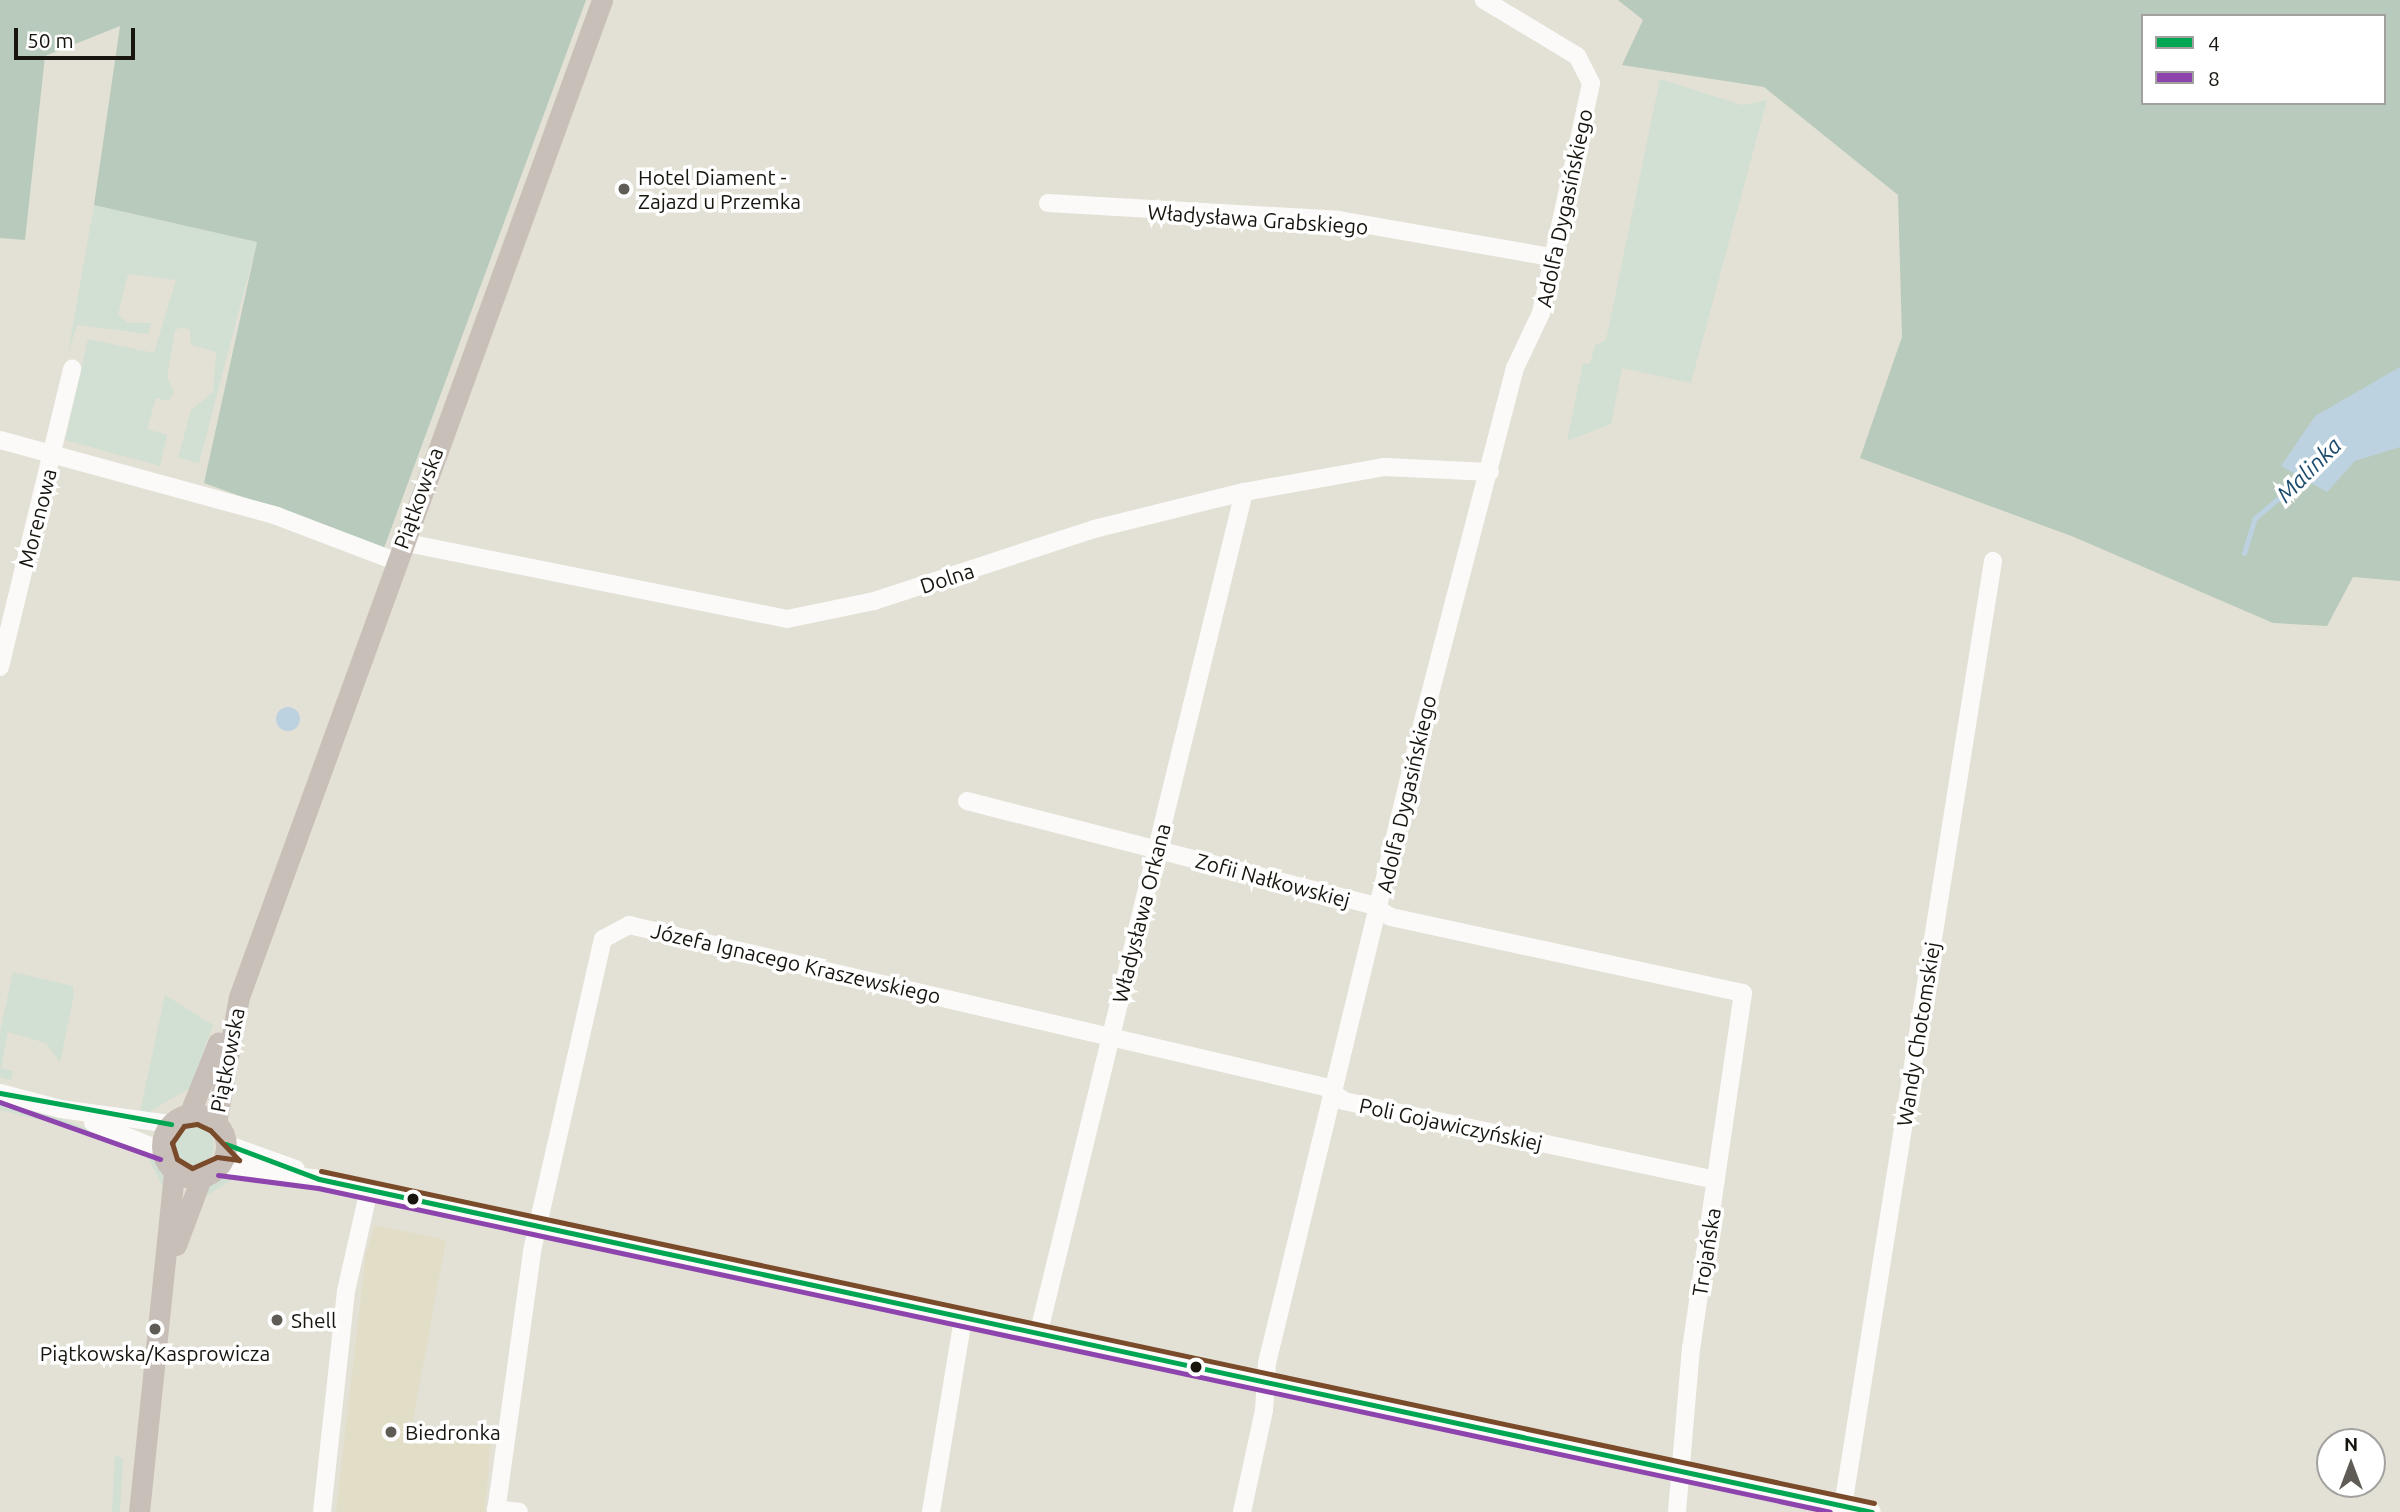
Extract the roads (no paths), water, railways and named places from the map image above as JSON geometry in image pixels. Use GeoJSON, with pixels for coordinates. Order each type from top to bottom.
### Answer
{"type":"FeatureCollection","features":[{"type":"Feature","properties":{"kind":"main road","name":"Piątkowska"},"geometry":{"type":"LineString","coordinates":[[180,1119],[239,997],[399,551],[602,0]]}},
{"type":"Feature","properties":{"kind":"main road","name":"Piątkowska"},"geometry":{"type":"LineString","coordinates":[[216,1123],[239,997]]}},
{"type":"Feature","properties":{"kind":"main road"},"geometry":{"type":"LineString","coordinates":[[139,1512],[161,1294],[174,1171],[163,1151],[180,1119],[216,1123],[226,1144],[210,1172],[161,1294]]}},
{"type":"Feature","properties":{"kind":"main road"},"geometry":{"type":"LineString","coordinates":[[174,1171],[210,1172]]}},
{"type":"Feature","properties":{"kind":"street","name":"Adolfa Dygasińskiego"},"geometry":{"type":"LineString","coordinates":[[1242,1512],[1266,1384],[1335,1090],[1515,368],[1541,313],[1550,257],[1591,83],[1577,56],[1484,0]]}},
{"type":"Feature","properties":{"kind":"street","name":"Władysława Grabskiego"},"geometry":{"type":"LineString","coordinates":[[1048,203],[1339,220],[1550,257]]}},
{"type":"Feature","properties":{"kind":"street","name":"Morenowa"},"geometry":{"type":"LineString","coordinates":[[0,667],[72,369]]}},
{"type":"Feature","properties":{"kind":"street","name":"Dolna"},"geometry":{"type":"LineString","coordinates":[[0,440],[399,551],[787,619],[874,601],[1094,529],[1244,492],[1385,467],[1490,472]]}},
{"type":"Feature","properties":{"kind":"street","name":"Władysława Orkana"},"geometry":{"type":"LineString","coordinates":[[1038,1335],[1244,492]]}},
{"type":"Feature","properties":{"kind":"street","name":"Wandy Chotomskiej"},"geometry":{"type":"LineString","coordinates":[[1843,1506],[1993,561]]}},
{"type":"Feature","properties":{"kind":"street","name":"Zofii Nałkowskiej"},"geometry":{"type":"LineString","coordinates":[[967,801],[1380,908],[1391,917],[1743,993]]}},
{"type":"Feature","properties":{"kind":"street","name":"Józefa Ignacego Kraszewskiego"},"geometry":{"type":"LineString","coordinates":[[496,1511],[538,1227],[603,939],[629,925],[1111,1035]]}},
{"type":"Feature","properties":{"kind":"street","name":"Trojańska"},"geometry":{"type":"LineString","coordinates":[[1677,1512],[1716,1180],[1743,993]]}},
{"type":"Feature","properties":{"kind":"street","name":"Poli Gojawiczyńskiej"},"geometry":{"type":"LineString","coordinates":[[1111,1035],[1335,1090],[1344,1101],[1716,1180]]}},
{"type":"Feature","properties":{"kind":"street"},"geometry":{"type":"LineString","coordinates":[[0,1093],[61,1110],[163,1151]]}},
{"type":"Feature","properties":{"kind":"street"},"geometry":{"type":"LineString","coordinates":[[61,1110],[180,1119]]}},
{"type":"Feature","properties":{"kind":"street"},"geometry":{"type":"LineString","coordinates":[[226,1144],[319,1179],[1872,1512]]}},
{"type":"Feature","properties":{"kind":"street"},"geometry":{"type":"LineString","coordinates":[[210,1172],[319,1179]]}},
{"type":"Feature","properties":{"kind":"street"},"geometry":{"type":"LineString","coordinates":[[322,1512],[346,1292],[369,1190]]}},
{"type":"Feature","properties":{"kind":"street"},"geometry":{"type":"LineString","coordinates":[[931,1512],[962,1318]]}},
{"type":"Feature","properties":{"kind":"street"},"geometry":{"type":"LineString","coordinates":[[496,1511],[519,1512]]}},
{"type":"Feature","properties":{"kind":"water"},"geometry":{"type":"Polygon","coordinates":[[[2400,367],[2400,447],[2355,461],[2327,492],[2281,466],[2315,416],[2400,367]]]}},
{"type":"Feature","properties":{"kind":"water"},"geometry":{"type":"Polygon","coordinates":[[[288,707],[297,710],[300,719],[297,728],[288,731],[279,728],[276,719],[279,710],[288,707]]]}},
{"type":"Feature","properties":{"kind":"waterway","name":"Malinka"},"geometry":{"type":"LineString","coordinates":[[2244,553],[2255,518],[2307,474]]}},
{"type":"Feature","properties":{"kind":"place","name":"Hotel Diament - Zajazd u Przemka"},"geometry":{"type":"Point","coordinates":[624,189]}},
{"type":"Feature","properties":{"kind":"place","name":"Shell"},"geometry":{"type":"Point","coordinates":[277,1320]}},
{"type":"Feature","properties":{"kind":"place","name":"Piątkowska/Kasprowicza"},"geometry":{"type":"Point","coordinates":[155,1329]}},
{"type":"Feature","properties":{"kind":"place","name":"Biedronka"},"geometry":{"type":"Point","coordinates":[391,1432]}}]}
